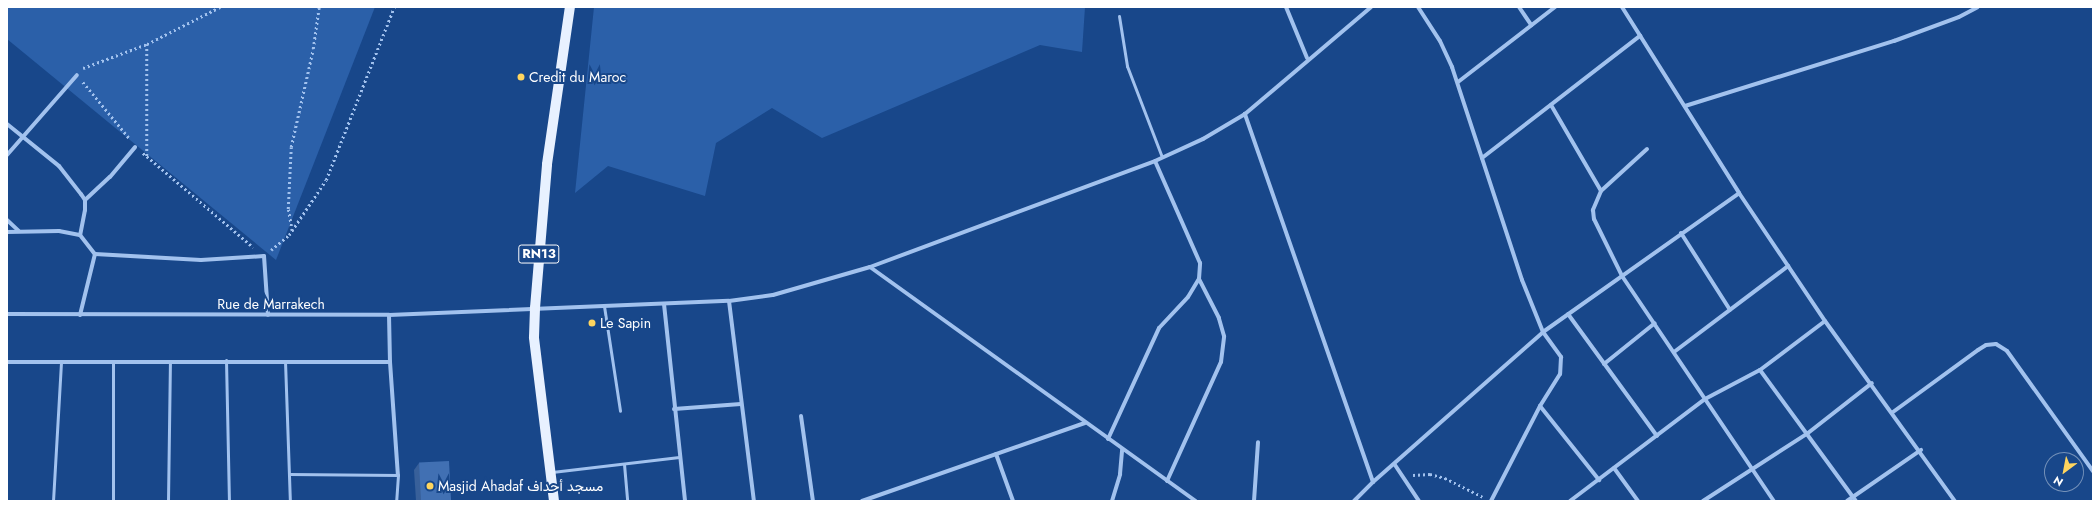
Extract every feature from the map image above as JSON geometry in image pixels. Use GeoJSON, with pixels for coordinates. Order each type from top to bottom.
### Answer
{"type":"FeatureCollection","features":[{"type":"Feature","properties":{"kind":"main road","name":"RN13"},"geometry":{"type":"LineString","coordinates":[[554,501],[534,336],[547,164],[570,7]]}},
{"type":"Feature","properties":{"kind":"street"},"geometry":{"type":"LineString","coordinates":[[1286,7],[1307,58]]}},
{"type":"Feature","properties":{"kind":"street","name":"Rue de Marrakech"},"geometry":{"type":"LineString","coordinates":[[7,314],[389,315],[729,301],[773,295],[870,267],[1155,161],[1203,139],[1245,114],[1307,58],[1371,7]]}},
{"type":"Feature","properties":{"kind":"street"},"geometry":{"type":"LineString","coordinates":[[1418,7],[1440,41],[1458,82],[1522,280],[1544,332],[1562,362],[1560,374],[1540,406],[1491,501]]}},
{"type":"Feature","properties":{"kind":"street"},"geometry":{"type":"LineString","coordinates":[[1519,7],[1531,25]]}},
{"type":"Feature","properties":{"kind":"street"},"geometry":{"type":"LineString","coordinates":[[1458,82],[1555,7]]}},
{"type":"Feature","properties":{"kind":"street"},"geometry":{"type":"LineString","coordinates":[[1622,7],[1739,192],[1825,322],[1921,450],[1955,501]]}},
{"type":"Feature","properties":{"kind":"street"},"geometry":{"type":"LineString","coordinates":[[1685,106],[1894,40],[1959,17],[1978,7]]}},
{"type":"Feature","properties":{"kind":"street"},"geometry":{"type":"LineString","coordinates":[[1482,158],[1640,36]]}},
{"type":"Feature","properties":{"kind":"street"},"geometry":{"type":"LineString","coordinates":[[7,155],[77,75]]}},
{"type":"Feature","properties":{"kind":"street"},"geometry":{"type":"LineString","coordinates":[[1551,105],[1601,191]]}},
{"type":"Feature","properties":{"kind":"street"},"geometry":{"type":"LineString","coordinates":[[1245,114],[1373,482]]}},
{"type":"Feature","properties":{"kind":"street"},"geometry":{"type":"LineString","coordinates":[[7,124],[59,166],[85,200]]}},
{"type":"Feature","properties":{"kind":"street"},"geometry":{"type":"LineString","coordinates":[[80,235],[85,200],[110,177],[135,147]]}},
{"type":"Feature","properties":{"kind":"street"},"geometry":{"type":"LineString","coordinates":[[1647,149],[1601,191],[1593,210],[1594,219],[1622,276],[1774,501]]}},
{"type":"Feature","properties":{"kind":"street"},"geometry":{"type":"LineString","coordinates":[[1108,439],[1159,328],[1188,297],[1199,279],[1200,263],[1155,161]]}},
{"type":"Feature","properties":{"kind":"street"},"geometry":{"type":"LineString","coordinates":[[1354,501],[1373,482],[1395,465],[1544,332],[1739,192]]}},
{"type":"Feature","properties":{"kind":"street"},"geometry":{"type":"LineString","coordinates":[[7,220],[19,231]]}},
{"type":"Feature","properties":{"kind":"street"},"geometry":{"type":"LineString","coordinates":[[7,232],[59,231],[80,235],[95,254],[201,260],[264,256],[268,315]]}},
{"type":"Feature","properties":{"kind":"street"},"geometry":{"type":"LineString","coordinates":[[1681,233],[1730,310]]}},
{"type":"Feature","properties":{"kind":"street"},"geometry":{"type":"LineString","coordinates":[[80,314],[95,254]]}},
{"type":"Feature","properties":{"kind":"street"},"geometry":{"type":"LineString","coordinates":[[1674,352],[1788,266]]}},
{"type":"Feature","properties":{"kind":"street"},"geometry":{"type":"LineString","coordinates":[[870,267],[1085,423],[1196,501]]}},
{"type":"Feature","properties":{"kind":"street"},"geometry":{"type":"LineString","coordinates":[[1167,481],[1220,362],[1224,336],[1219,318],[1199,279]]}},
{"type":"Feature","properties":{"kind":"street"},"geometry":{"type":"LineString","coordinates":[[729,301],[754,501]]}},
{"type":"Feature","properties":{"kind":"street"},"geometry":{"type":"LineString","coordinates":[[664,304],[685,501]]}},
{"type":"Feature","properties":{"kind":"street"},"geometry":{"type":"LineString","coordinates":[[1568,314],[1657,436]]}},
{"type":"Feature","properties":{"kind":"street"},"geometry":{"type":"LineString","coordinates":[[389,315],[390,362],[398,475]]}},
{"type":"Feature","properties":{"kind":"street"},"geometry":{"type":"LineString","coordinates":[[1570,501],[1705,399],[1760,370],[1825,322]]}},
{"type":"Feature","properties":{"kind":"street"},"geometry":{"type":"LineString","coordinates":[[1604,364],[1655,323]]}},
{"type":"Feature","properties":{"kind":"street"},"geometry":{"type":"LineString","coordinates":[[1892,412],[1978,350],[1986,345],[1996,344],[2007,351],[2093,471]]}},
{"type":"Feature","properties":{"kind":"street"},"geometry":{"type":"LineString","coordinates":[[7,362],[226,360],[390,362]]}},
{"type":"Feature","properties":{"kind":"street"},"geometry":{"type":"LineString","coordinates":[[1760,370],[1808,433],[1854,499]]}},
{"type":"Feature","properties":{"kind":"street"},"geometry":{"type":"LineString","coordinates":[[1703,501],[1751,468],[1808,433],[1872,383]]}},
{"type":"Feature","properties":{"kind":"street"},"geometry":{"type":"LineString","coordinates":[[674,409],[741,404]]}},
{"type":"Feature","properties":{"kind":"street"},"geometry":{"type":"LineString","coordinates":[[1540,406],[1599,480]]}},
{"type":"Feature","properties":{"kind":"street"},"geometry":{"type":"LineString","coordinates":[[801,416],[813,501]]}},
{"type":"Feature","properties":{"kind":"street"},"geometry":{"type":"LineString","coordinates":[[862,501],[1085,423]]}},
{"type":"Feature","properties":{"kind":"street"},"geometry":{"type":"LineString","coordinates":[[1254,501],[1258,442]]}},
{"type":"Feature","properties":{"kind":"street"},"geometry":{"type":"LineString","coordinates":[[1112,501],[1120,474],[1122,449]]}},
{"type":"Feature","properties":{"kind":"street"},"geometry":{"type":"LineString","coordinates":[[1847,501],[1854,499],[1921,450]]}},
{"type":"Feature","properties":{"kind":"street"},"geometry":{"type":"LineString","coordinates":[[996,454],[1013,501]]}},
{"type":"Feature","properties":{"kind":"street"},"geometry":{"type":"LineString","coordinates":[[1395,465],[1420,501]]}},
{"type":"Feature","properties":{"kind":"street"},"geometry":{"type":"LineString","coordinates":[[1614,468],[1638,501]]}},
{"type":"Feature","properties":{"kind":"lane"},"geometry":{"type":"LineString","coordinates":[[1119,16],[1127,66],[1162,157]]}},
{"type":"Feature","properties":{"kind":"lane"},"geometry":{"type":"LineString","coordinates":[[604,306],[620,411]]}},
{"type":"Feature","properties":{"kind":"lane"},"geometry":{"type":"LineString","coordinates":[[226,360],[229,501]]}},
{"type":"Feature","properties":{"kind":"lane"},"geometry":{"type":"LineString","coordinates":[[113,361],[113,501]]}},
{"type":"Feature","properties":{"kind":"lane"},"geometry":{"type":"LineString","coordinates":[[168,501],[170,361]]}},
{"type":"Feature","properties":{"kind":"lane"},"geometry":{"type":"LineString","coordinates":[[285,361],[290,501]]}},
{"type":"Feature","properties":{"kind":"lane"},"geometry":{"type":"LineString","coordinates":[[53,501],[61,362]]}},
{"type":"Feature","properties":{"kind":"lane"},"geometry":{"type":"LineString","coordinates":[[550,472],[680,458]]}},
{"type":"Feature","properties":{"kind":"lane"},"geometry":{"type":"LineString","coordinates":[[624,464],[627,501]]}},
{"type":"Feature","properties":{"kind":"lane"},"geometry":{"type":"LineString","coordinates":[[289,474],[398,475],[396,501]]}},
{"type":"Feature","properties":{"kind":"path"},"geometry":{"type":"LineString","coordinates":[[220,7],[147,44],[79,70],[77,75],[135,147],[264,256],[292,232],[326,180],[394,7]]}},
{"type":"Feature","properties":{"kind":"path"},"geometry":{"type":"LineString","coordinates":[[292,232],[288,209],[291,147],[312,49],[319,7]]}},
{"type":"Feature","properties":{"kind":"path"},"geometry":{"type":"LineString","coordinates":[[147,44],[147,157]]}},
{"type":"Feature","properties":{"kind":"path"},"geometry":{"type":"LineString","coordinates":[[1403,477],[1417,474],[1445,478],[1491,501]]}},
{"type":"Feature","properties":{"kind":"shaded area"},"geometry":{"type":"Polygon","coordinates":[[[7,7],[375,7],[276,260],[7,39],[7,7]]]}},
{"type":"Feature","properties":{"kind":"shaded area"},"geometry":{"type":"Polygon","coordinates":[[[594,7],[1085,7],[1082,52],[1040,45],[822,138],[772,108],[716,143],[705,196],[608,166],[575,193],[594,7]]]}},
{"type":"Feature","properties":{"kind":"building","name":"Masjid Ahadaf مسجد أحداف"},"geometry":{"type":"Polygon","coordinates":[[[449,461],[451,501],[421,501],[419,463],[449,461]]]}},
{"type":"Feature","properties":{"kind":"place","name":"Credit du Maroc"},"geometry":{"type":"Point","coordinates":[521,77]}},
{"type":"Feature","properties":{"kind":"place","name":"Le Sapin"},"geometry":{"type":"Point","coordinates":[592,323]}},
{"type":"Feature","properties":{"kind":"place","name":"Masjid Ahadaf مسجد أحداف"},"geometry":{"type":"Point","coordinates":[430,486]}}]}
